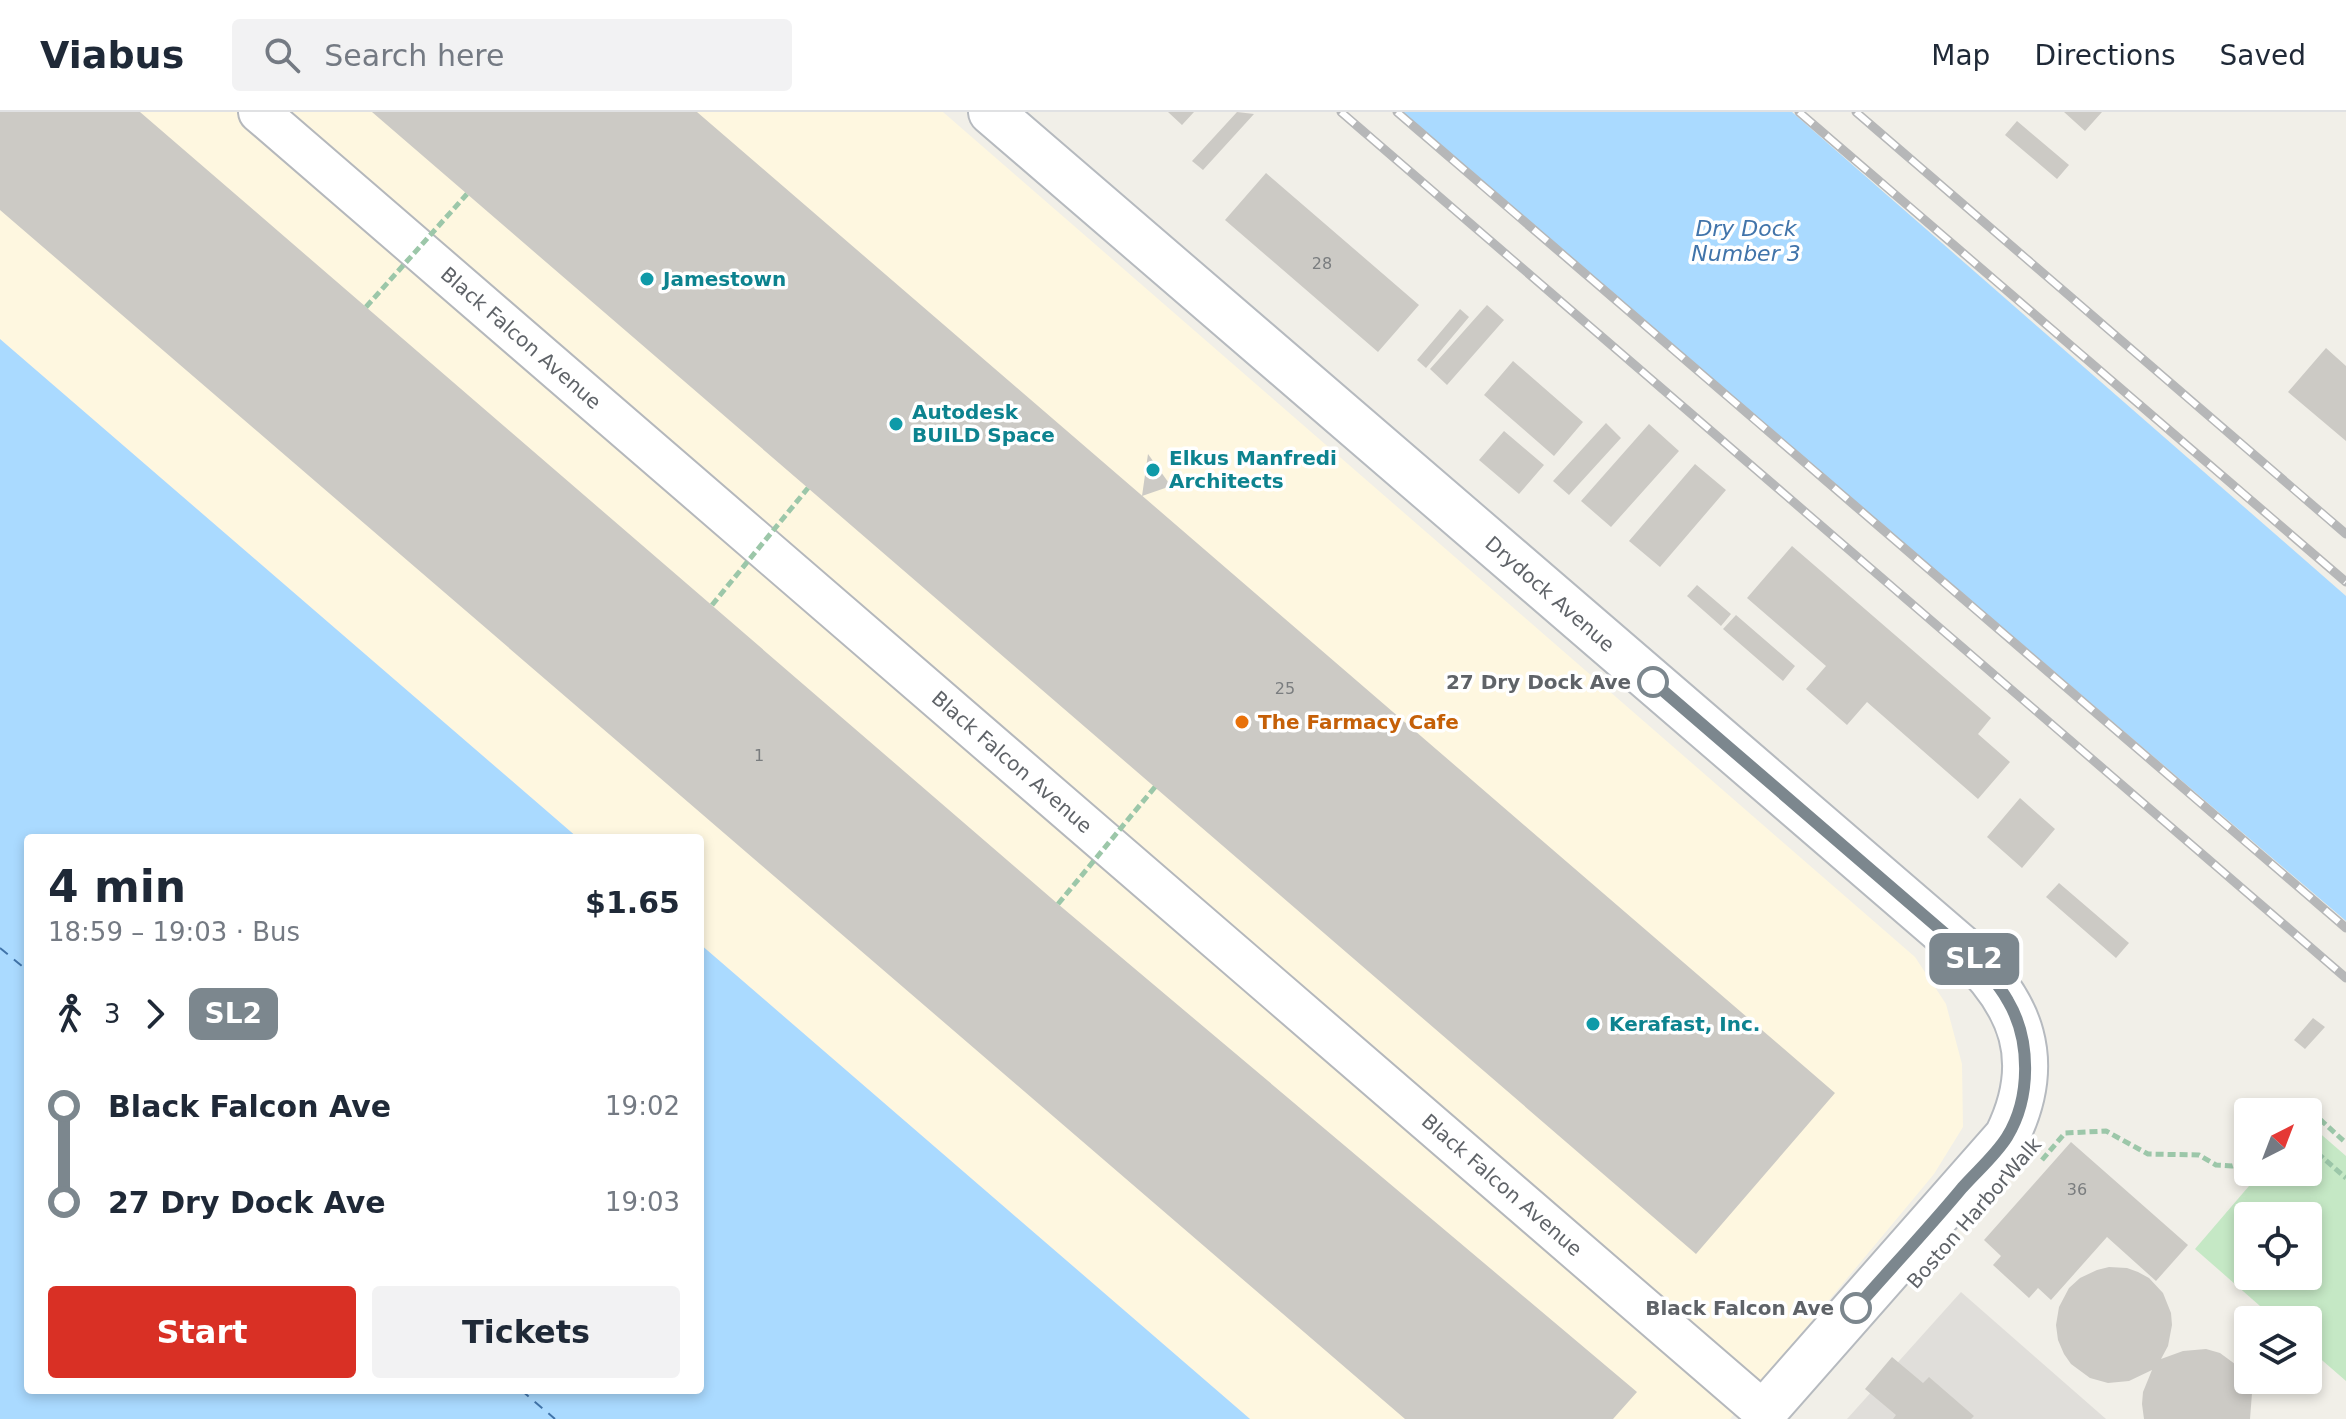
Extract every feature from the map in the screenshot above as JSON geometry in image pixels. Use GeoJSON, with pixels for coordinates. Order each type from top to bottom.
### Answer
{"type":"FeatureCollection","features":[{"type":"Feature","properties":{"kind":"street","name":"Black Falcon Avenue"},"geometry":{"type":"LineString","coordinates":[[259,112],[1764,1412]]}},
{"type":"Feature","properties":{"kind":"street","name":"Drydock Avenue"},"geometry":{"type":"LineString","coordinates":[[991,112],[1964,950],[1990,975],[2009,1002],[2022,1038],[2024,1060],[2022,1099],[2007,1136],[1764,1412]]}},
{"type":"Feature","properties":{"kind":"path"},"geometry":{"type":"LineString","coordinates":[[366,307],[467,194]]}},
{"type":"Feature","properties":{"kind":"path"},"geometry":{"type":"LineString","coordinates":[[712,605],[808,488]]}},
{"type":"Feature","properties":{"kind":"path"},"geometry":{"type":"LineString","coordinates":[[1058,904],[1155,787]]}},
{"type":"Feature","properties":{"kind":"path"},"geometry":{"type":"LineString","coordinates":[[2322,1121],[2346,1143]]}},
{"type":"Feature","properties":{"kind":"path","name":"Boston HarborWalk"},"geometry":{"type":"LineString","coordinates":[[2041,1161],[2065,1133],[2106,1131],[2148,1154],[2199,1155],[2216,1165],[2234,1165]]}},
{"type":"Feature","properties":{"kind":"path"},"geometry":{"type":"LineString","coordinates":[[2322,1157],[2346,1178]]}},
{"type":"Feature","properties":{"kind":"shaded area"},"geometry":{"type":"Polygon","coordinates":[[[0,112],[943,112],[1915,957],[1946,1004],[1962,1064],[1963,1127],[1934,1174],[1730,1419],[1250,1419],[704,947],[704,834],[573,834],[0,339],[0,112]]]}},
{"type":"Feature","properties":{"kind":"shaded area"},"geometry":{"type":"Polygon","coordinates":[[[1961,1292],[2106,1419],[1847,1419],[1961,1292]]]}},
{"type":"Feature","properties":{"kind":"green space"},"geometry":{"type":"Polygon","coordinates":[[[2322,1135],[2346,1156],[2346,1381],[2322,1360],[2322,1306],[2260,1306],[2242,1290],[2322,1290],[2322,1202],[2235,1202],[2249,1186],[2322,1186],[2322,1135]]]}},
{"type":"Feature","properties":{"kind":"green space"},"geometry":{"type":"Polygon","coordinates":[[[2234,1204],[2234,1283],[2195,1249],[2234,1204]]]}},
{"type":"Feature","properties":{"kind":"water","name":"Dry Dock Number 3"},"geometry":{"type":"Polygon","coordinates":[[[1402,112],[1792,112],[2346,596],[2346,921],[1510,207],[1402,112]]]}},
{"type":"Feature","properties":{"kind":"water"},"geometry":{"type":"Polygon","coordinates":[[[0,339],[573,834],[24,834],[24,1394],[704,1394],[704,947],[1250,1419],[0,1419],[0,339]]]}},
{"type":"Feature","properties":{"kind":"building"},"geometry":{"type":"Polygon","coordinates":[[[0,112],[140,112],[1058,904],[1637,1392],[1613,1419],[1405,1419],[0,210],[0,112]]]}},
{"type":"Feature","properties":{"kind":"building"},"geometry":{"type":"Polygon","coordinates":[[[372,112],[697,112],[1835,1093],[1696,1254],[372,112]]]}},
{"type":"Feature","properties":{"kind":"building"},"geometry":{"type":"Polygon","coordinates":[[[1168,112],[1194,112],[1182,125],[1168,112]]]}},
{"type":"Feature","properties":{"kind":"building"},"geometry":{"type":"Polygon","coordinates":[[[1237,112],[1254,114],[1203,170],[1192,161],[1237,112]]]}},
{"type":"Feature","properties":{"kind":"building"},"geometry":{"type":"Polygon","coordinates":[[[2064,112],[2102,112],[2085,131],[2064,112]]]}},
{"type":"Feature","properties":{"kind":"building"},"geometry":{"type":"Polygon","coordinates":[[[2017,121],[2069,165],[2057,179],[2005,135],[2017,121]]]}},
{"type":"Feature","properties":{"kind":"building"},"geometry":{"type":"Polygon","coordinates":[[[1266,173],[1419,305],[1378,352],[1225,220],[1266,173]]]}},
{"type":"Feature","properties":{"kind":"building"},"geometry":{"type":"Polygon","coordinates":[[[1487,305],[1504,320],[1447,385],[1430,369],[1487,305]]]}},
{"type":"Feature","properties":{"kind":"building"},"geometry":{"type":"Polygon","coordinates":[[[1460,309],[1469,317],[1426,368],[1417,360],[1460,309]]]}},
{"type":"Feature","properties":{"kind":"building"},"geometry":{"type":"Polygon","coordinates":[[[2326,348],[2346,366],[2346,441],[2288,392],[2326,348]]]}},
{"type":"Feature","properties":{"kind":"building"},"geometry":{"type":"Polygon","coordinates":[[[1513,361],[1583,422],[1554,456],[1484,395],[1513,361]]]}},
{"type":"Feature","properties":{"kind":"building"},"geometry":{"type":"Polygon","coordinates":[[[1606,423],[1621,438],[1569,495],[1553,481],[1606,423]]]}},
{"type":"Feature","properties":{"kind":"building"},"geometry":{"type":"Polygon","coordinates":[[[1649,424],[1679,451],[1611,527],[1581,501],[1649,424]]]}},
{"type":"Feature","properties":{"kind":"building"},"geometry":{"type":"Polygon","coordinates":[[[1504,431],[1544,465],[1519,494],[1479,460],[1504,431]]]}},
{"type":"Feature","properties":{"kind":"building","name":"Elkus Manfredi Architects"},"geometry":{"type":"Polygon","coordinates":[[[1148,454],[1171,486],[1142,496],[1148,454]]]}},
{"type":"Feature","properties":{"kind":"building"},"geometry":{"type":"Polygon","coordinates":[[[1695,464],[1726,490],[1660,567],[1629,541],[1695,464]]]}},
{"type":"Feature","properties":{"kind":"building"},"geometry":{"type":"Polygon","coordinates":[[[1792,546],[1991,718],[1978,734],[2010,762],[1978,799],[1867,702],[1847,725],[1806,689],[1826,666],[1747,598],[1792,546]]]}},
{"type":"Feature","properties":{"kind":"building"},"geometry":{"type":"Polygon","coordinates":[[[1697,585],[1731,614],[1721,626],[1687,596],[1697,585]]]}},
{"type":"Feature","properties":{"kind":"building"},"geometry":{"type":"Polygon","coordinates":[[[1736,615],[1795,666],[1783,681],[1723,629],[1736,615]]]}},
{"type":"Feature","properties":{"kind":"building"},"geometry":{"type":"Polygon","coordinates":[[[2020,798],[2055,829],[2022,868],[1987,837],[2020,798]]]}},
{"type":"Feature","properties":{"kind":"building"},"geometry":{"type":"Polygon","coordinates":[[[2059,883],[2129,943],[2116,958],[2046,897],[2059,883]]]}},
{"type":"Feature","properties":{"kind":"building"},"geometry":{"type":"Polygon","coordinates":[[[2313,1018],[2325,1027],[2305,1049],[2294,1040],[2313,1018]]]}},
{"type":"Feature","properties":{"kind":"building"},"geometry":{"type":"Polygon","coordinates":[[[2071,1142],[2188,1245],[2156,1281],[2107,1237],[2051,1300],[2038,1288],[2029,1298],[1993,1265],[2001,1256],[1984,1240],[2071,1142]]]}},
{"type":"Feature","properties":{"kind":"building"},"geometry":{"type":"Polygon","coordinates":[[[2127,1268],[2149,1278],[2163,1293],[2171,1313],[2168,1346],[2161,1359],[2183,1351],[2206,1349],[2220,1353],[2234,1363],[2234,1394],[2252,1394],[2250,1419],[2144,1419],[2143,1392],[2152,1370],[2129,1381],[2108,1383],[2090,1378],[2071,1364],[2058,1340],[2056,1325],[2059,1307],[2069,1288],[2080,1278],[2097,1270],[2127,1268]]]}},
{"type":"Feature","properties":{"kind":"building"},"geometry":{"type":"Polygon","coordinates":[[[1892,1357],[1923,1383],[1929,1377],[1974,1416],[1971,1419],[1893,1419],[1896,1415],[1865,1389],[1892,1357]]]}},
{"type":"Feature","properties":{"kind":"ferry route"},"geometry":{"type":"LineString","coordinates":[[0,948],[24,968]]}},
{"type":"Feature","properties":{"kind":"ferry route"},"geometry":{"type":"LineString","coordinates":[[526,1394],[555,1419]]}},
{"type":"Feature","properties":{"kind":"railway"},"geometry":{"type":"LineString","coordinates":[[1341,112],[2346,978]]}},
{"type":"Feature","properties":{"kind":"railway"},"geometry":{"type":"LineString","coordinates":[[1397,112],[2346,928]]}},
{"type":"Feature","properties":{"kind":"railway"},"geometry":{"type":"LineString","coordinates":[[1799,112],[2346,582]]}},
{"type":"Feature","properties":{"kind":"railway"},"geometry":{"type":"LineString","coordinates":[[1856,112],[2346,534]]}},
{"type":"Feature","properties":{"kind":"bus line","name":"SL2"},"geometry":{"type":"LineString","coordinates":[[1653,682],[1982,966],[2009,1002],[2016,1019],[2022,1038],[2024,1079],[2022,1099],[2007,1136],[1856,1308]]}},
{"type":"Feature","properties":{"kind":"place","name":"Jamestown"},"geometry":{"type":"Point","coordinates":[647,279]}},
{"type":"Feature","properties":{"kind":"place","name":"Autodesk BUILD Space"},"geometry":{"type":"Point","coordinates":[896,424]}},
{"type":"Feature","properties":{"kind":"place","name":"Elkus Manfredi Architects"},"geometry":{"type":"Point","coordinates":[1153,470]}},
{"type":"Feature","properties":{"kind":"place","name":"27 Dry Dock Ave"},"geometry":{"type":"Point","coordinates":[1653,682]}},
{"type":"Feature","properties":{"kind":"place","name":"The Farmacy Cafe"},"geometry":{"type":"Point","coordinates":[1242,722]}},
{"type":"Feature","properties":{"kind":"place","name":"Kerafast, Inc."},"geometry":{"type":"Point","coordinates":[1593,1024]}},
{"type":"Feature","properties":{"kind":"place","name":"Black Falcon Ave"},"geometry":{"type":"Point","coordinates":[1856,1308]}}]}
